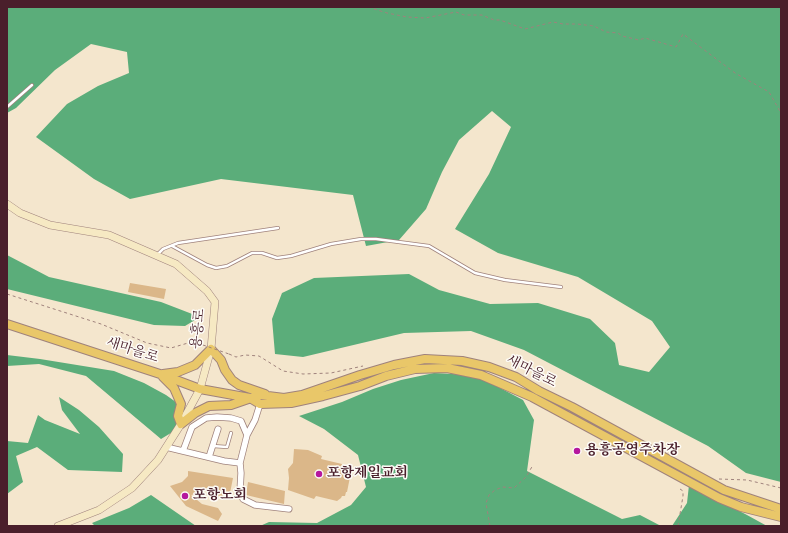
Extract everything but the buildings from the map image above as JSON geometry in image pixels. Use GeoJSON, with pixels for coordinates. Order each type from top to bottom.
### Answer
{"type":"FeatureCollection","features":[{"type":"Feature","properties":{"kind":"main road","name":"새마을로"},"geometry":{"type":"LineString","coordinates":[[7,324],[160,374],[200,389],[250,398],[260,404],[291,403],[323,396],[360,386],[386,376],[415,369],[447,368],[481,375],[532,397],[719,498],[741,507],[781,518]]}},
{"type":"Feature","properties":{"kind":"main road"},"geometry":{"type":"LineString","coordinates":[[160,374],[178,372],[195,365],[207,347],[221,360],[225,370],[232,380],[239,385],[268,396]]}},
{"type":"Feature","properties":{"kind":"main road","name":"새마을로"},"geometry":{"type":"LineString","coordinates":[[250,398],[260,395],[284,398],[302,395],[394,365],[426,359],[462,361],[489,367],[516,377],[539,391],[572,407],[724,490],[781,509]]}},
{"type":"Feature","properties":{"kind":"main road"},"geometry":{"type":"LineString","coordinates":[[160,374],[174,388],[182,404],[178,416],[181,424],[195,413],[209,406],[231,405],[250,398]]}},
{"type":"Feature","properties":{"kind":"street","name":"용흥로"},"geometry":{"type":"LineString","coordinates":[[7,204],[20,213],[50,225],[109,235],[176,264],[207,291],[215,302],[200,389],[181,424],[158,460],[132,488],[99,510],[58,526]]}},
{"type":"Feature","properties":{"kind":"street"},"geometry":{"type":"LineString","coordinates":[[260,404],[247,435],[240,463],[240,491],[243,499],[255,505],[289,509]]}},
{"type":"Feature","properties":{"kind":"street"},"geometry":{"type":"LineString","coordinates":[[184,451],[192,427],[206,418],[231,418],[241,421],[247,435]]}},
{"type":"Feature","properties":{"kind":"street"},"geometry":{"type":"LineString","coordinates":[[209,457],[218,429]]}},
{"type":"Feature","properties":{"kind":"street"},"geometry":{"type":"LineString","coordinates":[[166,447],[240,463]]}},
{"type":"Feature","properties":{"kind":"lane"},"geometry":{"type":"LineString","coordinates":[[7,107],[32,85]]}},
{"type":"Feature","properties":{"kind":"lane"},"geometry":{"type":"LineString","coordinates":[[157,256],[162,249],[178,243],[278,228]]}},
{"type":"Feature","properties":{"kind":"lane"},"geometry":{"type":"LineString","coordinates":[[172,246],[207,265],[216,268],[227,266],[252,253],[262,253],[277,258],[291,256],[338,243],[360,239],[376,239],[429,246],[469,270],[482,275],[505,280],[561,287]]}},
{"type":"Feature","properties":{"kind":"lane"},"geometry":{"type":"LineString","coordinates":[[212,446],[227,447],[231,433]]}},
{"type":"Feature","properties":{"kind":"path"},"geometry":{"type":"LineString","coordinates":[[368,7],[387,13],[425,18],[456,12],[464,15],[482,15],[525,29],[553,22],[594,26],[606,32],[618,33],[622,36],[639,40],[645,38],[676,47],[683,34],[735,73],[769,92],[781,113]]}},
{"type":"Feature","properties":{"kind":"path"},"geometry":{"type":"LineString","coordinates":[[7,294],[101,324],[147,343],[171,348],[188,343],[207,347],[236,357],[245,355],[259,356],[283,371],[304,374],[331,373],[369,364]]}},
{"type":"Feature","properties":{"kind":"path"},"geometry":{"type":"LineString","coordinates":[[490,526],[486,503],[489,496],[495,490],[503,487],[514,488],[526,477],[533,465]]}},
{"type":"Feature","properties":{"kind":"path"},"geometry":{"type":"LineString","coordinates":[[716,478],[747,480],[781,488]]}},
{"type":"Feature","properties":{"kind":"path"},"geometry":{"type":"LineString","coordinates":[[678,526],[683,496],[683,491],[680,489]]}},
{"type":"Feature","properties":{"kind":"green space"},"geometry":{"type":"Polygon","coordinates":[[[7,7],[781,7],[781,482],[746,473],[708,446],[524,350],[471,331],[404,333],[303,357],[275,354],[272,319],[282,293],[314,278],[409,274],[439,290],[490,304],[538,303],[590,319],[615,343],[619,365],[649,372],[670,347],[652,321],[578,277],[498,253],[455,229],[489,174],[511,127],[492,111],[459,140],[442,172],[426,209],[399,240],[366,246],[353,195],[221,179],[130,199],[94,179],[36,137],[67,104],[98,86],[129,73],[127,52],[91,44],[55,70],[16,108],[7,113],[7,7]]]}},
{"type":"Feature","properties":{"kind":"green space"},"geometry":{"type":"Polygon","coordinates":[[[7,255],[49,277],[161,302],[200,317],[185,326],[154,325],[7,289],[7,255]]]}},
{"type":"Feature","properties":{"kind":"green space"},"geometry":{"type":"Polygon","coordinates":[[[7,355],[114,371],[144,383],[166,395],[187,410],[179,428],[161,439],[86,376],[39,364],[7,366],[7,355]]]}},
{"type":"Feature","properties":{"kind":"green space"},"geometry":{"type":"Polygon","coordinates":[[[434,373],[471,375],[483,379],[523,400],[534,420],[527,471],[622,519],[640,515],[661,526],[260,526],[269,522],[317,523],[351,505],[366,487],[358,455],[324,429],[299,416],[401,380],[434,373]]]}},
{"type":"Feature","properties":{"kind":"green space"},"geometry":{"type":"Polygon","coordinates":[[[59,397],[79,410],[99,427],[123,454],[122,472],[68,470],[37,447],[16,456],[23,482],[7,494],[7,441],[28,443],[38,415],[45,420],[80,434],[62,410],[59,397]]]}},
{"type":"Feature","properties":{"kind":"green space"},"geometry":{"type":"Polygon","coordinates":[[[689,485],[767,526],[672,526],[687,503],[689,485]]]}},
{"type":"Feature","properties":{"kind":"green space"},"geometry":{"type":"Polygon","coordinates":[[[151,495],[196,526],[95,526],[92,523],[129,508],[151,495]]]}},
{"type":"Feature","properties":{"kind":"place","name":"용흥공영주차장"},"geometry":{"type":"Point","coordinates":[577,451]}},
{"type":"Feature","properties":{"kind":"place","name":"포항제일교회"},"geometry":{"type":"Point","coordinates":[319,474]}},
{"type":"Feature","properties":{"kind":"place","name":"포항노회"},"geometry":{"type":"Point","coordinates":[185,496]}}]}
